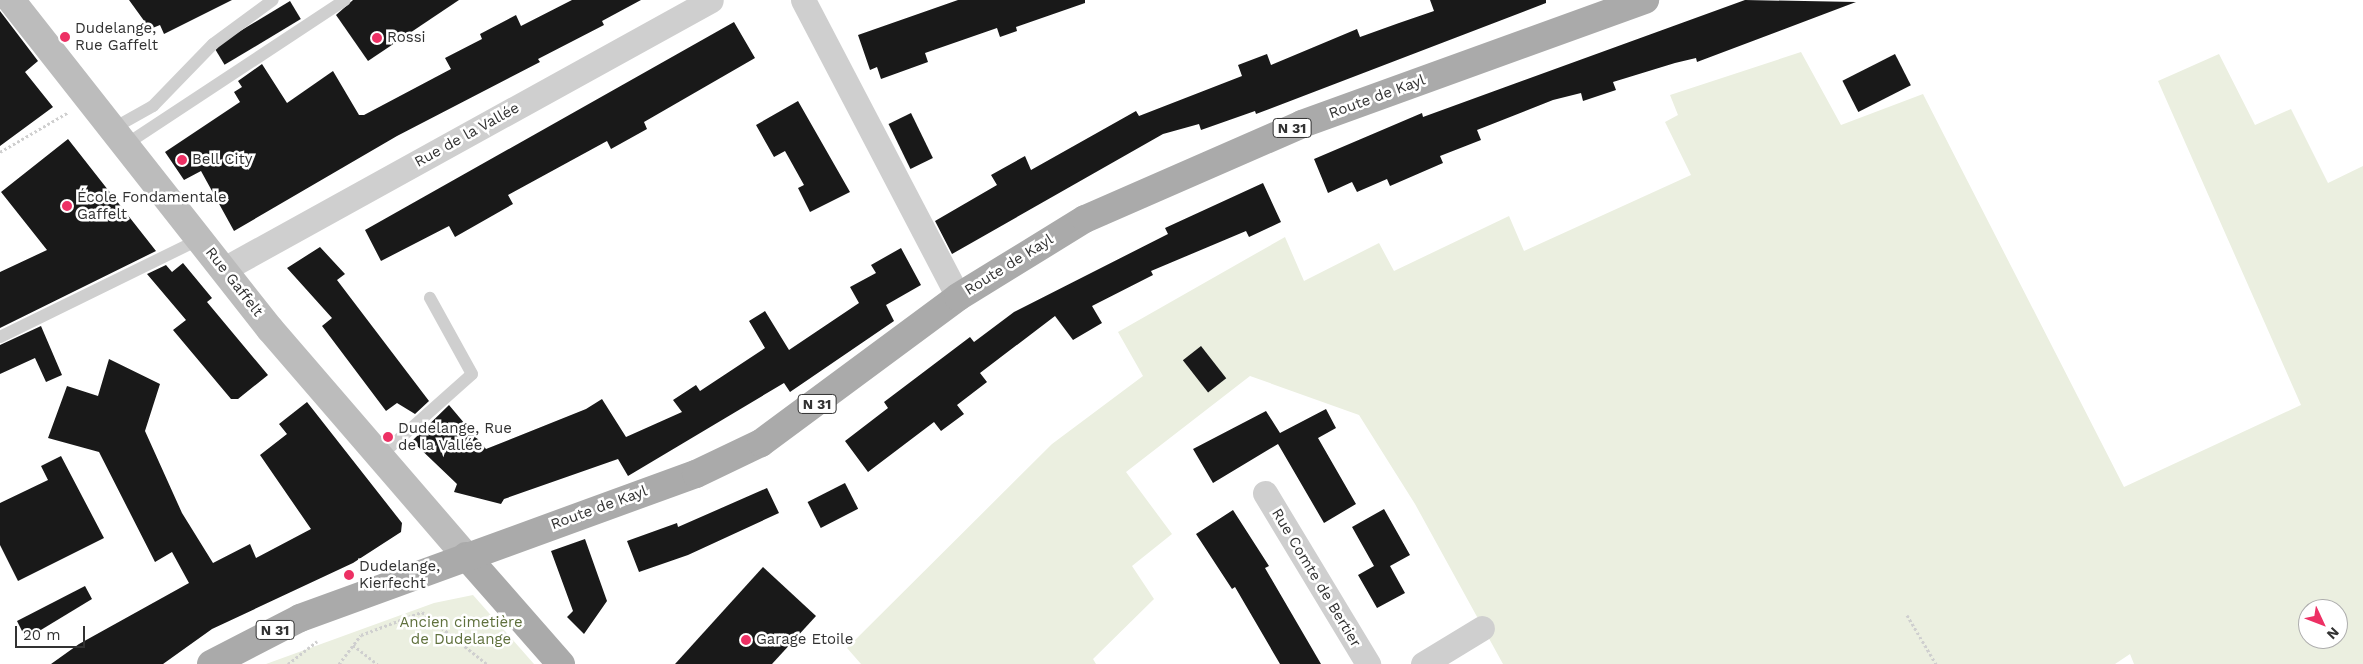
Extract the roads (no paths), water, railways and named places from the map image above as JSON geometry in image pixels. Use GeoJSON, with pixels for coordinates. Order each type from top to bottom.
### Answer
{"type":"FeatureCollection","features":[{"type":"Feature","properties":{"kind":"main road","name":"Rue Gaffelt"},"geometry":{"type":"LineString","coordinates":[[11,0],[224,269],[466,556]]}},
{"type":"Feature","properties":{"kind":"main road","name":"Route de Kayl"},"geometry":{"type":"LineString","coordinates":[[211,664],[300,618],[466,556],[696,474],[761,443],[958,297],[1085,219],[1152,188],[1302,124],[1645,0]]}},
{"type":"Feature","properties":{"kind":"main road"},"geometry":{"type":"LineString","coordinates":[[466,556],[561,664]]}},
{"type":"Feature","properties":{"kind":"street","name":"Rue de la Vallée"},"geometry":{"type":"LineString","coordinates":[[224,269],[711,0]]}},
{"type":"Feature","properties":{"kind":"street","name":"Route de Kayl"},"geometry":{"type":"LineString","coordinates":[[803,0],[958,297]]}},
{"type":"Feature","properties":{"kind":"street","name":"Rue Comte de Bertier"},"geometry":{"type":"LineString","coordinates":[[1265,493],[1368,664]]}},
{"type":"Feature","properties":{"kind":"street"},"geometry":{"type":"LineString","coordinates":[[1423,664],[1482,628]]}},
{"type":"Feature","properties":{"kind":"lane"},"geometry":{"type":"LineString","coordinates":[[119,137],[153,106],[213,44],[273,0]]}},
{"type":"Feature","properties":{"kind":"lane"},"geometry":{"type":"LineString","coordinates":[[119,137],[345,0]]}},
{"type":"Feature","properties":{"kind":"lane"},"geometry":{"type":"LineString","coordinates":[[0,337],[200,239]]}},
{"type":"Feature","properties":{"kind":"lane"},"geometry":{"type":"LineString","coordinates":[[380,456],[472,374],[430,298]]}},
{"type":"Feature","properties":{"kind":"place","name":"Dudelange, Rue Gaffelt"},"geometry":{"type":"Point","coordinates":[65,37]}},
{"type":"Feature","properties":{"kind":"place","name":"Rossi"},"geometry":{"type":"Point","coordinates":[377,38]}},
{"type":"Feature","properties":{"kind":"place","name":"Bell City"},"geometry":{"type":"Point","coordinates":[182,160]}},
{"type":"Feature","properties":{"kind":"place","name":"École Fondamentale Gaffelt"},"geometry":{"type":"Point","coordinates":[67,206]}},
{"type":"Feature","properties":{"kind":"place","name":"Dudelange, Rue de la Vallée"},"geometry":{"type":"Point","coordinates":[388,437]}},
{"type":"Feature","properties":{"kind":"place","name":"Dudelange, Kierfecht"},"geometry":{"type":"Point","coordinates":[349,575]}},
{"type":"Feature","properties":{"kind":"place","name":"Garage Etoile"},"geometry":{"type":"Point","coordinates":[746,640]}},
{"type":"Feature","properties":{"kind":"park label","name":"Ancien cimetière de Dudelange"},"geometry":{"type":"Point","coordinates":[461,630]}}]}
